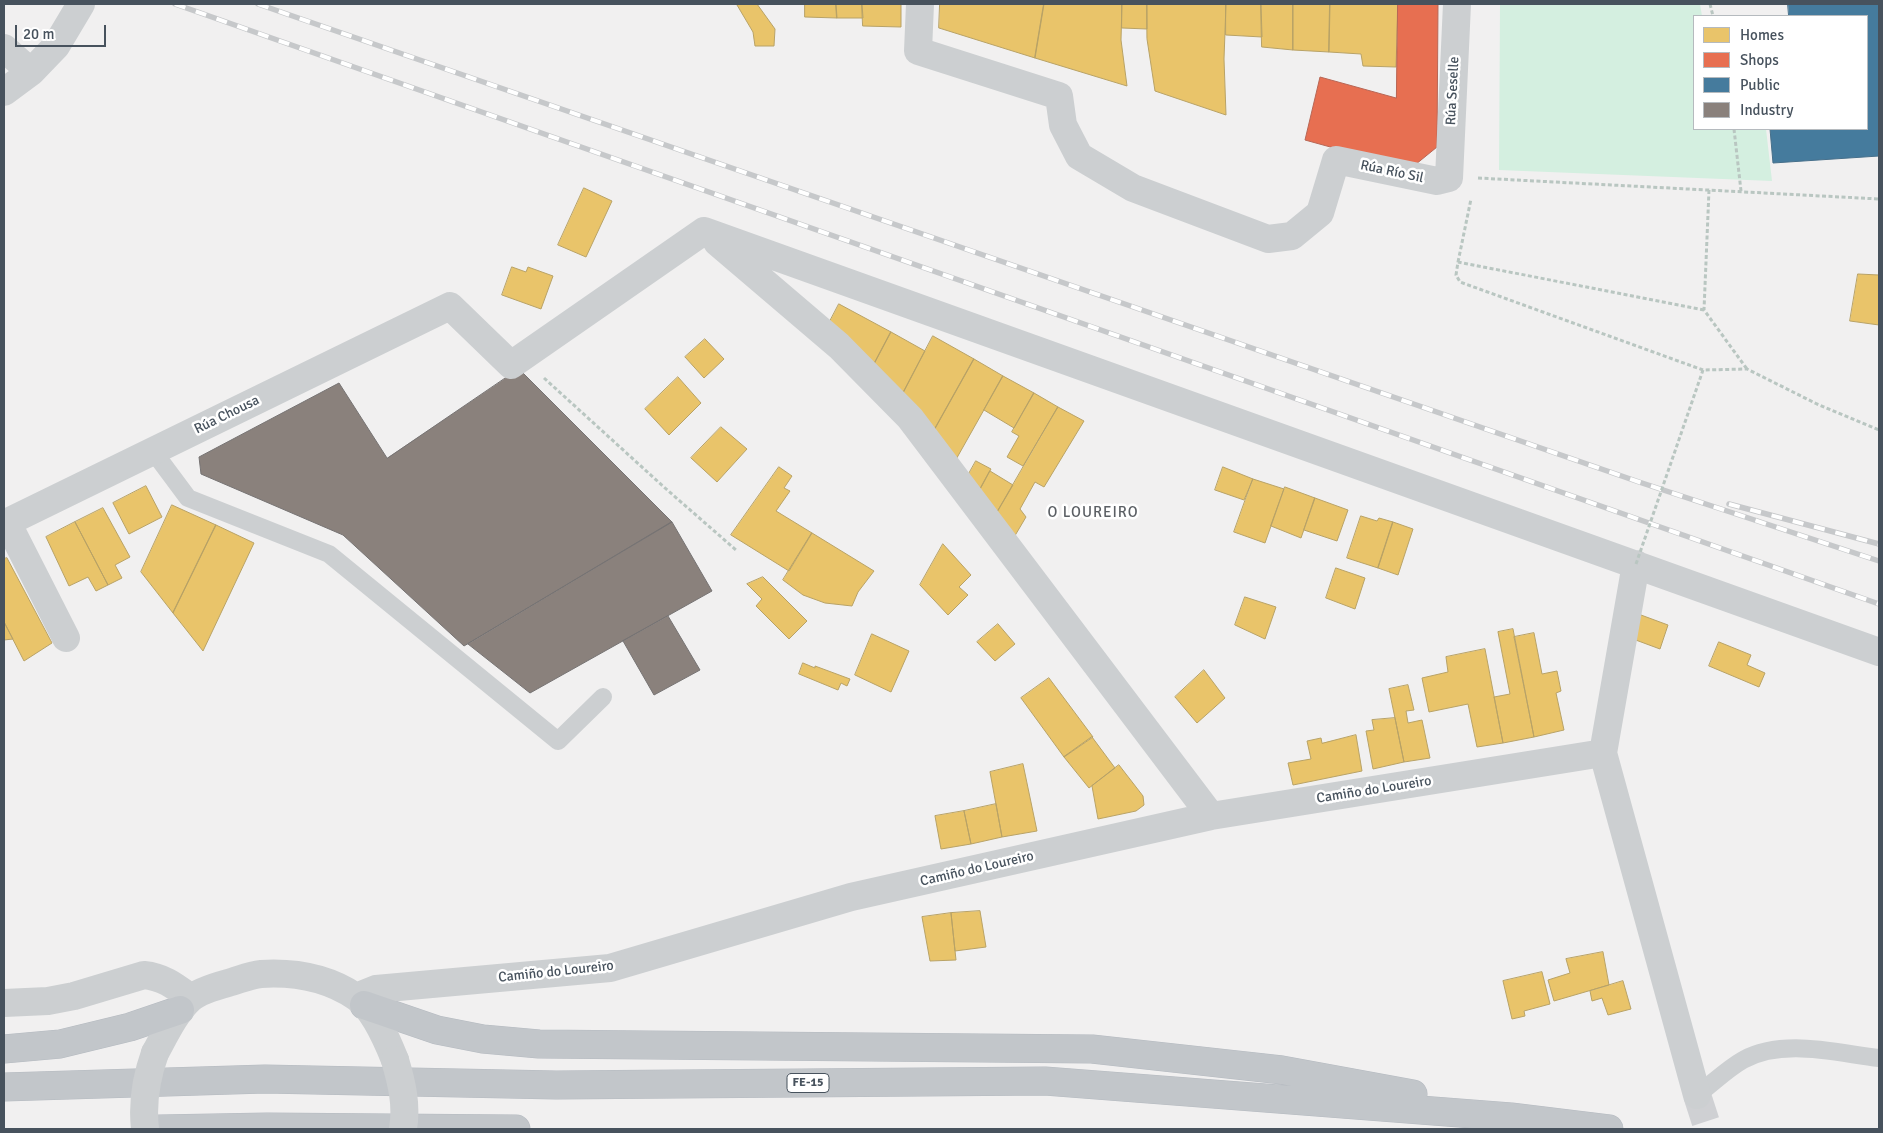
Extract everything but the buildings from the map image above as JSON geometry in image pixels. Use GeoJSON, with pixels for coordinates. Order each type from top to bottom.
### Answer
{"type":"FeatureCollection","features":[{"type":"Feature","properties":{"kind":"highway"},"geometry":{"type":"LineString","coordinates":[[360,1001],[438,1030],[483,1040],[538,1044],[1092,1049],[1282,1070],[1614,1129]]}},
{"type":"Feature","properties":{"kind":"highway"},"geometry":{"type":"LineString","coordinates":[[4,1049],[60,1044],[130,1028],[186,1004]]}},
{"type":"Feature","properties":{"kind":"highway","name":"FE-15"},"geometry":{"type":"LineString","coordinates":[[4,1087],[266,1079],[556,1085],[1045,1081],[1511,1117],[1610,1129]]}},
{"type":"Feature","properties":{"kind":"highway"},"geometry":{"type":"LineString","coordinates":[[159,1129],[267,1127],[516,1129]]}},
{"type":"Feature","properties":{"kind":"street"},"geometry":{"type":"LineString","coordinates":[[4,92],[32,72],[56,46],[80,4]]}},
{"type":"Feature","properties":{"kind":"street","name":"Rúa Río Sil"},"geometry":{"type":"LineString","coordinates":[[920,4],[918,51],[1059,96],[1062,125],[1079,156],[1133,188],[1268,240],[1292,236],[1320,213],[1336,160],[1437,181],[1448,178]]}},
{"type":"Feature","properties":{"kind":"street","name":"Rúa Seselle"},"geometry":{"type":"LineString","coordinates":[[1448,178],[1457,4]]}},
{"type":"Feature","properties":{"kind":"street"},"geometry":{"type":"LineString","coordinates":[[4,48],[32,72]]}},
{"type":"Feature","properties":{"kind":"street"},"geometry":{"type":"LineString","coordinates":[[522,357],[704,231]]}},
{"type":"Feature","properties":{"kind":"street"},"geometry":{"type":"LineString","coordinates":[[704,231],[1879,652]]}},
{"type":"Feature","properties":{"kind":"street"},"geometry":{"type":"LineString","coordinates":[[704,231],[839,346],[910,418],[1211,816]]}},
{"type":"Feature","properties":{"kind":"street","name":"Rúa Chousa"},"geometry":{"type":"LineString","coordinates":[[6,523],[450,306],[511,364],[522,357]]}},
{"type":"Feature","properties":{"kind":"street"},"geometry":{"type":"LineString","coordinates":[[6,523],[66,638]]}},
{"type":"Feature","properties":{"kind":"street"},"geometry":{"type":"LineString","coordinates":[[1636,564],[1603,753],[1697,1095]]}},
{"type":"Feature","properties":{"kind":"street","name":"Camiño do Loureiro"},"geometry":{"type":"LineString","coordinates":[[360,1001],[376,989],[610,968],[851,897],[1211,816],[1603,753]]}},
{"type":"Feature","properties":{"kind":"street"},"geometry":{"type":"LineString","coordinates":[[4,1002],[48,1001],[74,996],[144,974],[168,981],[186,1004]]}},
{"type":"Feature","properties":{"kind":"street"},"geometry":{"type":"LineString","coordinates":[[145,1129],[144,1096],[149,1071],[155,1053],[186,1004],[219,985],[260,974],[299,975],[330,983],[360,1001],[385,1035],[395,1060],[404,1091],[403,1129]]}},
{"type":"Feature","properties":{"kind":"lane"},"geometry":{"type":"LineString","coordinates":[[153,451],[188,498],[329,554],[558,741],[602,698]]}},
{"type":"Feature","properties":{"kind":"lane"},"geometry":{"type":"LineString","coordinates":[[1697,1095],[1743,1060],[1768,1051],[1796,1048],[1879,1058]]}},
{"type":"Feature","properties":{"kind":"path"},"geometry":{"type":"LineString","coordinates":[[1734,130],[1741,191]]}},
{"type":"Feature","properties":{"kind":"path"},"geometry":{"type":"LineString","coordinates":[[1496,178],[1879,198]]}},
{"type":"Feature","properties":{"kind":"path"},"geometry":{"type":"LineString","coordinates":[[1708,190],[1704,310],[1747,369],[1817,404],[1879,430]]}},
{"type":"Feature","properties":{"kind":"path"},"geometry":{"type":"LineString","coordinates":[[1472,194],[1456,275],[1460,282],[1703,370],[1747,369]]}},
{"type":"Feature","properties":{"kind":"path"},"geometry":{"type":"LineString","coordinates":[[1458,262],[1704,310]]}},
{"type":"Feature","properties":{"kind":"path"},"geometry":{"type":"LineString","coordinates":[[522,357],[664,488],[736,550]]}},
{"type":"Feature","properties":{"kind":"path"},"geometry":{"type":"LineString","coordinates":[[1636,564],[1703,370]]}},
{"type":"Feature","properties":{"kind":"green space"},"geometry":{"type":"Polygon","coordinates":[[[1500,4],[1700,4],[1702,15],[1693,15],[1693,130],[1766,130],[1772,181],[1499,170],[1500,4]]]}},
{"type":"Feature","properties":{"kind":"tunnel"},"geometry":{"type":"LineString","coordinates":[[1697,1095],[1708,1129]]}},
{"type":"Feature","properties":{"kind":"railway"},"geometry":{"type":"LineString","coordinates":[[175,4],[1879,604]]}},
{"type":"Feature","properties":{"kind":"railway"},"geometry":{"type":"LineString","coordinates":[[258,4],[1639,482],[1879,561]]}},
{"type":"Feature","properties":{"kind":"railway"},"geometry":{"type":"LineString","coordinates":[[1729,504],[1879,544]]}},
{"type":"Feature","properties":{"kind":"district","name":"O LOUREIRO"},"geometry":{"type":"Point","coordinates":[1093,513]}}]}
